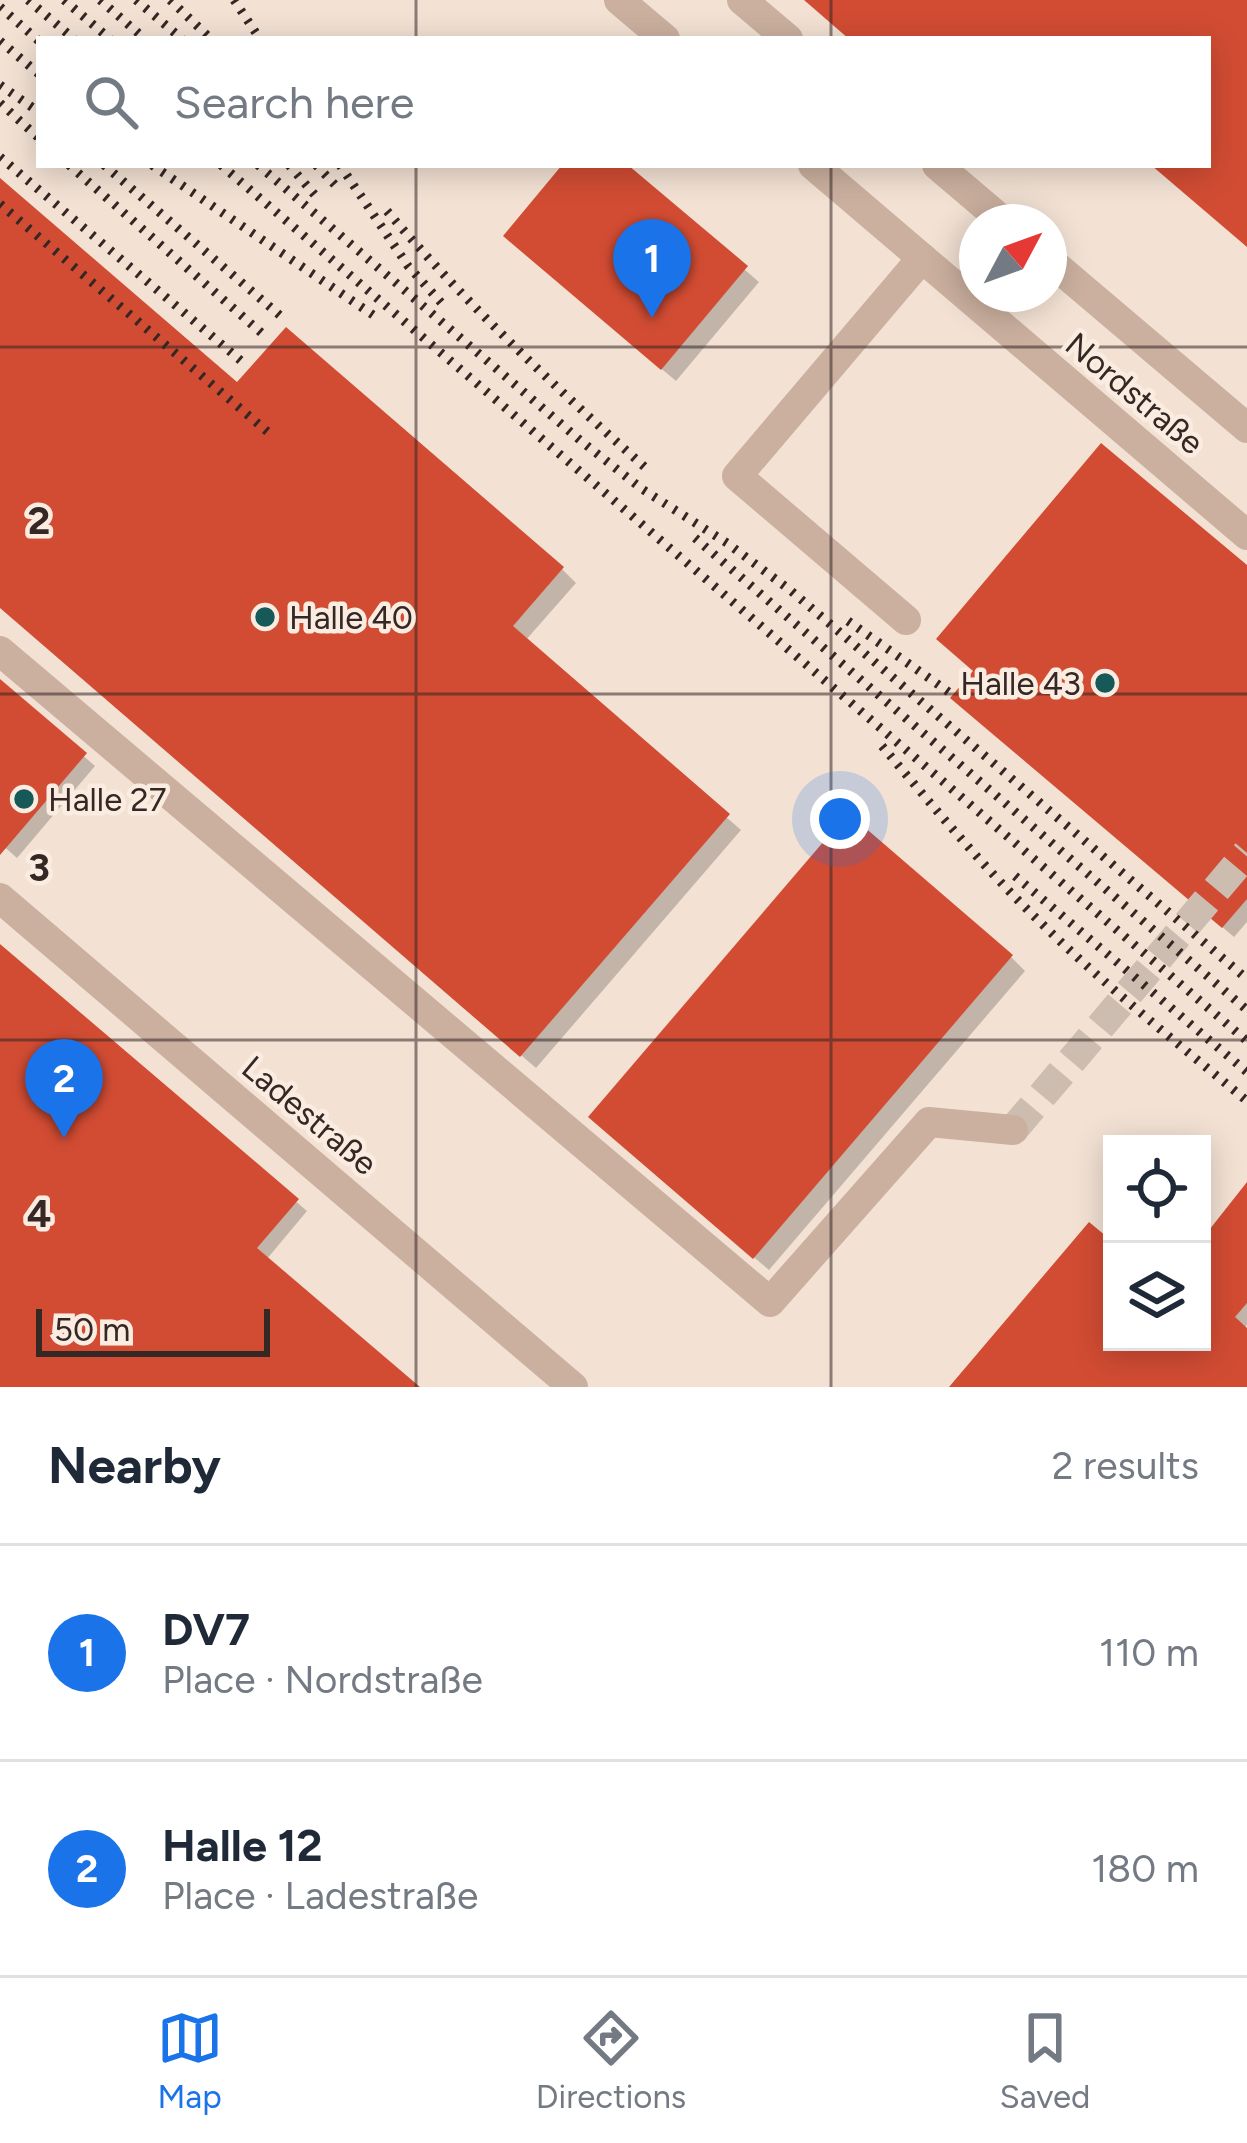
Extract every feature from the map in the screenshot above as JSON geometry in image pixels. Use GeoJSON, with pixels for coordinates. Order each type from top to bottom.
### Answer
{"type":"FeatureCollection","features":[{"type":"Feature","properties":{"kind":"street"},"geometry":{"type":"LineString","coordinates":[[742,0],[784,36]]}},
{"type":"Feature","properties":{"kind":"street"},"geometry":{"type":"LineString","coordinates":[[624,1],[662,36]]}},
{"type":"Feature","properties":{"kind":"street","name":"Nordstraße"},"geometry":{"type":"LineString","coordinates":[[817,168],[1247,536]]}},
{"type":"Feature","properties":{"kind":"street"},"geometry":{"type":"LineString","coordinates":[[941,168],[983,204]]}},
{"type":"Feature","properties":{"kind":"street"},"geometry":{"type":"LineString","coordinates":[[905,620],[737,476],[922,258]]}},
{"type":"Feature","properties":{"kind":"street","name":"Nordstraße"},"geometry":{"type":"LineString","coordinates":[[1067,275],[1247,428]]}},
{"type":"Feature","properties":{"kind":"street"},"geometry":{"type":"LineString","coordinates":[[0,651],[770,1302],[928,1121],[1012,1130]]}},
{"type":"Feature","properties":{"kind":"street","name":"Ladestraße"},"geometry":{"type":"LineString","coordinates":[[0,898],[573,1387]]}},
{"type":"Feature","properties":{"kind":"building"},"geometry":{"type":"Polygon","coordinates":[[[804,0],[1247,0],[1247,247],[1155,168],[1211,168],[1211,36],[846,36],[804,0]]]}},
{"type":"Feature","properties":{"kind":"building"},"geometry":{"type":"Polygon","coordinates":[[[560,168],[632,168],[748,266],[661,370],[503,236],[560,168]]]}},
{"type":"Feature","properties":{"kind":"building","name":"Halle 40"},"geometry":{"type":"Polygon","coordinates":[[[0,178],[237,382],[286,327],[564,567],[513,626],[730,814],[520,1057],[0,608],[0,178]]]}},
{"type":"Feature","properties":{"kind":"building","name":"Halle 43"},"geometry":{"type":"Polygon","coordinates":[[[1101,443],[1247,565],[1247,899],[1222,928],[950,698],[973,671],[936,639],[1101,443]]]}},
{"type":"Feature","properties":{"kind":"building","name":"Halle 27"},"geometry":{"type":"Polygon","coordinates":[[[0,679],[87,753],[0,855],[0,679]]]}},
{"type":"Feature","properties":{"kind":"building"},"geometry":{"type":"Polygon","coordinates":[[[848,813],[1013,955],[753,1259],[588,1117],[848,813]]]}},
{"type":"Feature","properties":{"kind":"building"},"geometry":{"type":"Polygon","coordinates":[[[0,944],[299,1199],[257,1248],[420,1387],[0,1387],[0,944]]]}},
{"type":"Feature","properties":{"kind":"building"},"geometry":{"type":"Polygon","coordinates":[[[1247,1182],[1247,1303],[1235,1317],[1247,1328],[1247,1387],[949,1387],[1089,1222],[1103,1234],[1103,1351],[1211,1351],[1211,1228],[1247,1182]]]}},
{"type":"Feature","properties":{"kind":"tunnel"},"geometry":{"type":"LineString","coordinates":[[1013,1130],[1247,853]]}},
{"type":"Feature","properties":{"kind":"railway"},"geometry":{"type":"LineString","coordinates":[[28,0],[70,36]]}},
{"type":"Feature","properties":{"kind":"railway"},"geometry":{"type":"LineString","coordinates":[[64,0],[106,36]]}},
{"type":"Feature","properties":{"kind":"railway"},"geometry":{"type":"LineString","coordinates":[[100,0],[142,36]]}},
{"type":"Feature","properties":{"kind":"railway"},"geometry":{"type":"LineString","coordinates":[[136,0],[178,36]]}},
{"type":"Feature","properties":{"kind":"railway"},"geometry":{"type":"LineString","coordinates":[[170,0],[208,36]]}},
{"type":"Feature","properties":{"kind":"railway"},"geometry":{"type":"LineString","coordinates":[[234,0],[258,36]]}},
{"type":"Feature","properties":{"kind":"railway"},"geometry":{"type":"LineString","coordinates":[[0,7],[36,38]]}},
{"type":"Feature","properties":{"kind":"railway"},"geometry":{"type":"LineString","coordinates":[[0,41],[36,71]]}},
{"type":"Feature","properties":{"kind":"railway"},"geometry":{"type":"LineString","coordinates":[[0,85],[36,110]]}},
{"type":"Feature","properties":{"kind":"railway"},"geometry":{"type":"LineString","coordinates":[[0,103],[36,135]]}},
{"type":"Feature","properties":{"kind":"railway"},"geometry":{"type":"LineString","coordinates":[[0,157],[246,365]]}},
{"type":"Feature","properties":{"kind":"railway"},"geometry":{"type":"LineString","coordinates":[[72,168],[265,336]]}},
{"type":"Feature","properties":{"kind":"railway"},"geometry":{"type":"LineString","coordinates":[[108,168],[283,318]]}},
{"type":"Feature","properties":{"kind":"railway"},"geometry":{"type":"LineString","coordinates":[[156,168],[379,319]]}},
{"type":"Feature","properties":{"kind":"railway"},"geometry":{"type":"LineString","coordinates":[[225,168],[1247,1041]]}},
{"type":"Feature","properties":{"kind":"railway"},"geometry":{"type":"LineString","coordinates":[[262,168],[581,441],[642,489],[790,590],[1247,979]]}},
{"type":"Feature","properties":{"kind":"railway"},"geometry":{"type":"LineString","coordinates":[[292,168],[320,201]]}},
{"type":"Feature","properties":{"kind":"railway"},"geometry":{"type":"LineString","coordinates":[[319,168],[338,188]]}},
{"type":"Feature","properties":{"kind":"railway"},"geometry":{"type":"LineString","coordinates":[[342,168],[408,266],[446,308]]}},
{"type":"Feature","properties":{"kind":"railway"},"geometry":{"type":"LineString","coordinates":[[0,204],[269,433]]}},
{"type":"Feature","properties":{"kind":"railway"},"geometry":{"type":"LineString","coordinates":[[387,211],[513,345],[648,470]]}},
{"type":"Feature","properties":{"kind":"railway"},"geometry":{"type":"LineString","coordinates":[[695,538],[1247,1010]]}},
{"type":"Feature","properties":{"kind":"railway"},"geometry":{"type":"LineString","coordinates":[[848,621],[953,695]]}},
{"type":"Feature","properties":{"kind":"railway"},"geometry":{"type":"LineString","coordinates":[[882,746],[1037,919],[1247,1101]]}},
{"type":"Feature","properties":{"kind":"railway"},"geometry":{"type":"LineString","coordinates":[[1015,876],[1247,1072]]}},
{"type":"Feature","properties":{"kind":"place","name":"DV7"},"geometry":{"type":"Point","coordinates":[652,318]}},
{"type":"Feature","properties":{"kind":"place","name":"Halle 40"},"geometry":{"type":"Point","coordinates":[265,617]}},
{"type":"Feature","properties":{"kind":"place","name":"Halle 43"},"geometry":{"type":"Point","coordinates":[1105,683]}},
{"type":"Feature","properties":{"kind":"place","name":"Halle 27"},"geometry":{"type":"Point","coordinates":[24,799]}},
{"type":"Feature","properties":{"kind":"place","name":"Halle 12"},"geometry":{"type":"Point","coordinates":[64,1138]}}]}
